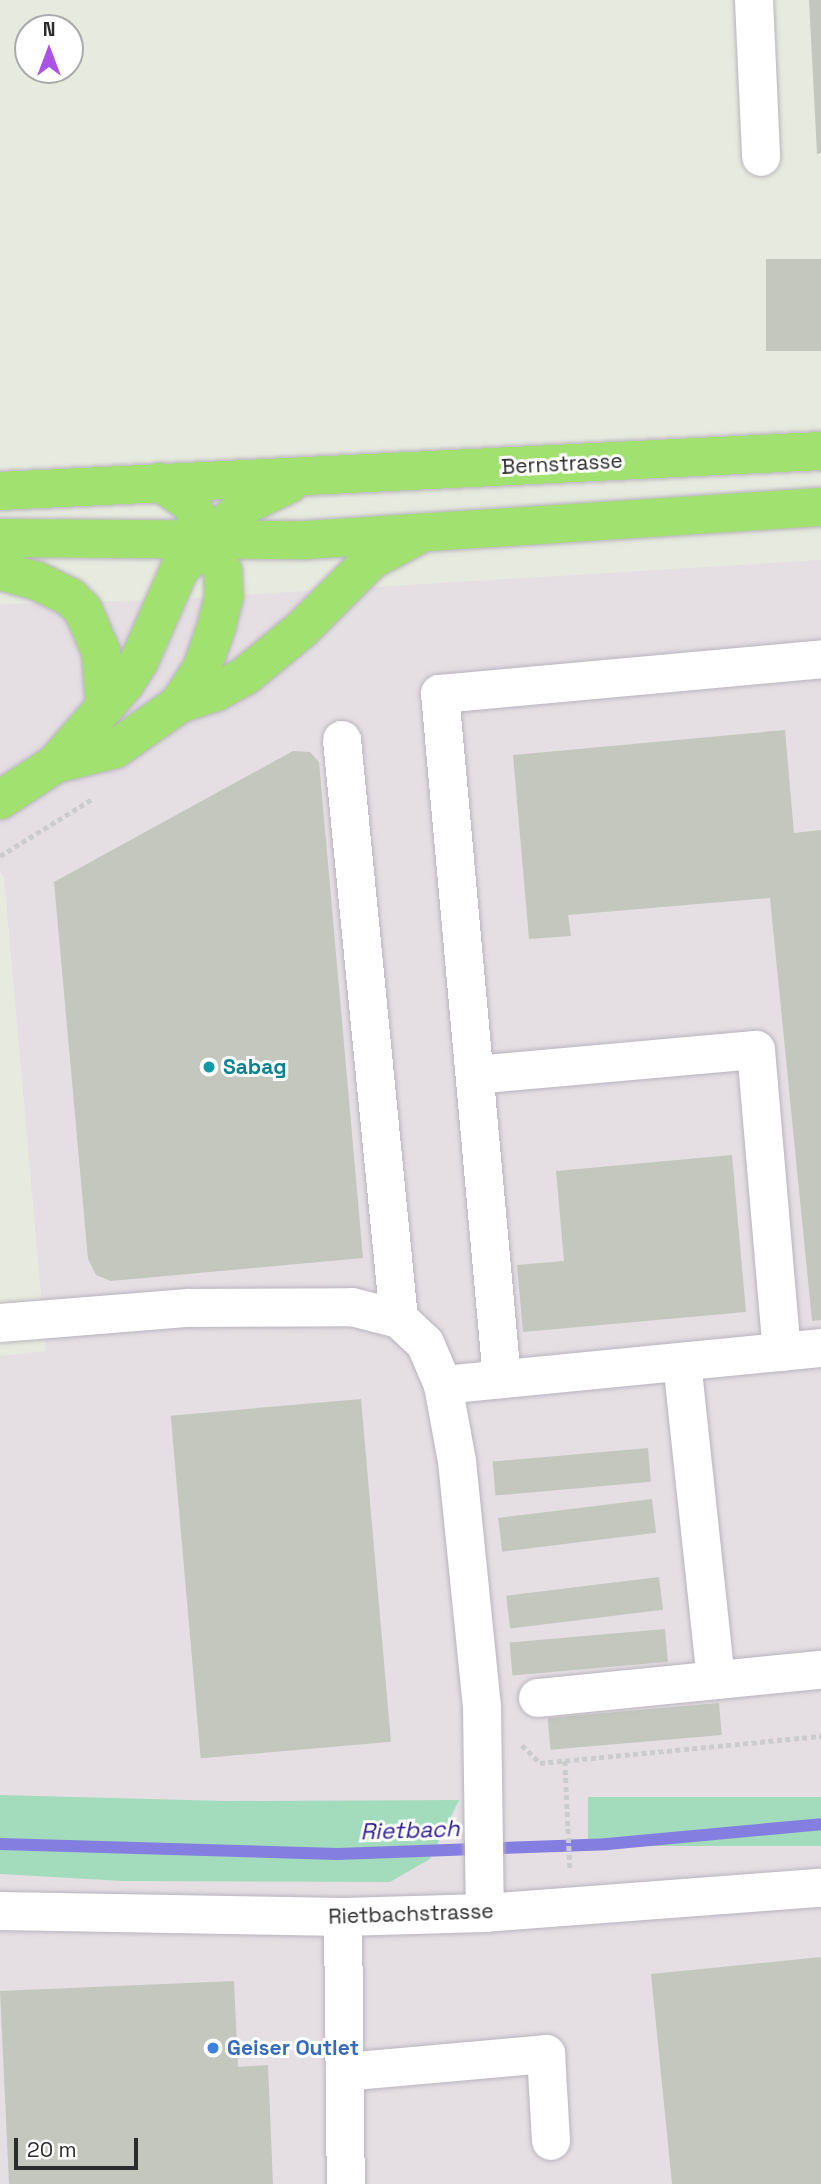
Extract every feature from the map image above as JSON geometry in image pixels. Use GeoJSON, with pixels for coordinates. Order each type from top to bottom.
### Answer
{"type":"FeatureCollection","features":[{"type":"Feature","properties":{"kind":"main road","name":"Bernstrasse"},"geometry":{"type":"LineString","coordinates":[[160,482],[304,478],[821,451]]}},
{"type":"Feature","properties":{"kind":"main road","name":"Bernstrasse"},"geometry":{"type":"LineString","coordinates":[[0,800],[55,764],[105,706],[139,661],[180,568],[245,505],[304,478]]}},
{"type":"Feature","properties":{"kind":"main road","name":"Bernstrasse"},"geometry":{"type":"LineString","coordinates":[[160,482],[191,504],[223,572],[224,596],[202,668],[180,704]]}},
{"type":"Feature","properties":{"kind":"main road"},"geometry":{"type":"LineString","coordinates":[[0,491],[160,482]]}},
{"type":"Feature","properties":{"kind":"main road","name":"Bernstrasse"},"geometry":{"type":"LineString","coordinates":[[209,541],[306,540],[821,508]]}},
{"type":"Feature","properties":{"kind":"main road","name":"Bernstrasse"},"geometry":{"type":"LineString","coordinates":[[55,764],[115,749],[180,704],[216,692],[245,676],[300,630],[371,560],[426,531]]}},
{"type":"Feature","properties":{"kind":"main road"},"geometry":{"type":"LineString","coordinates":[[0,538],[209,541]]}},
{"type":"Feature","properties":{"kind":"main road"},"geometry":{"type":"LineString","coordinates":[[0,571],[37,581],[70,597],[83,610],[101,652],[105,706]]}},
{"type":"Feature","properties":{"kind":"street"},"geometry":{"type":"LineString","coordinates":[[754,0],[761,157]]}},
{"type":"Feature","properties":{"kind":"street"},"geometry":{"type":"LineString","coordinates":[[502,1379],[440,694],[821,659]]}},
{"type":"Feature","properties":{"kind":"street"},"geometry":{"type":"LineString","coordinates":[[342,740],[398,1319]]}},
{"type":"Feature","properties":{"kind":"street"},"geometry":{"type":"LineString","coordinates":[[475,1074],[755,1050],[782,1352]]}},
{"type":"Feature","properties":{"kind":"street"},"geometry":{"type":"LineString","coordinates":[[0,1323],[94,1314],[267,1306],[352,1307],[398,1319],[425,1343],[443,1385],[457,1461],[482,1734],[485,1913]]}},
{"type":"Feature","properties":{"kind":"street"},"geometry":{"type":"LineString","coordinates":[[443,1385],[821,1348]]}},
{"type":"Feature","properties":{"kind":"street"},"geometry":{"type":"LineString","coordinates":[[682,1362],[716,1681]]}},
{"type":"Feature","properties":{"kind":"street"},"geometry":{"type":"LineString","coordinates":[[538,1698],[821,1670]]}},
{"type":"Feature","properties":{"kind":"street","name":"Rietbachstrasse"},"geometry":{"type":"LineString","coordinates":[[0,1911],[343,1917],[485,1913],[821,1888]]}},
{"type":"Feature","properties":{"kind":"street"},"geometry":{"type":"LineString","coordinates":[[343,1917],[346,2184]]}},
{"type":"Feature","properties":{"kind":"street"},"geometry":{"type":"LineString","coordinates":[[345,2072],[546,2053],[551,2141]]}},
{"type":"Feature","properties":{"kind":"path"},"geometry":{"type":"LineString","coordinates":[[482,1734],[510,1733],[540,1763],[821,1736]]}},
{"type":"Feature","properties":{"kind":"path"},"geometry":{"type":"LineString","coordinates":[[565,1761],[570,1862]]}},
{"type":"Feature","properties":{"kind":"shaded area"},"geometry":{"type":"Polygon","coordinates":[[[821,560],[821,2184],[0,2184],[0,1356],[46,1351],[4,877],[0,872],[0,604],[159,600],[821,560]]]}},
{"type":"Feature","properties":{"kind":"green space"},"geometry":{"type":"Polygon","coordinates":[[[0,1795],[225,1801],[459,1800],[430,1859],[390,1882],[123,1881],[0,1874],[0,1795]]]}},
{"type":"Feature","properties":{"kind":"green space"},"geometry":{"type":"Polygon","coordinates":[[[588,1797],[821,1797],[821,1846],[588,1846],[588,1797]]]}},
{"type":"Feature","properties":{"kind":"building"},"geometry":{"type":"Polygon","coordinates":[[[809,0],[821,0],[821,153],[817,154],[809,0]]]}},
{"type":"Feature","properties":{"kind":"building"},"geometry":{"type":"Polygon","coordinates":[[[766,259],[821,259],[821,351],[766,351],[766,259]]]}},
{"type":"Feature","properties":{"kind":"building"},"geometry":{"type":"Polygon","coordinates":[[[785,730],[794,833],[821,830],[821,1320],[812,1321],[770,898],[568,915],[571,936],[529,939],[513,755],[785,730]]]}},
{"type":"Feature","properties":{"kind":"building","name":"Sabag"},"geometry":{"type":"Polygon","coordinates":[[[293,751],[310,752],[319,762],[363,1258],[111,1281],[96,1275],[88,1259],[54,882],[293,751]]]}},
{"type":"Feature","properties":{"kind":"building"},"geometry":{"type":"Polygon","coordinates":[[[732,1155],[746,1312],[523,1332],[517,1265],[564,1261],[556,1171],[732,1155]]]}},
{"type":"Feature","properties":{"kind":"building"},"geometry":{"type":"Polygon","coordinates":[[[361,1399],[391,1742],[201,1758],[171,1416],[361,1399]]]}},
{"type":"Feature","properties":{"kind":"building"},"geometry":{"type":"Polygon","coordinates":[[[648,1448],[651,1482],[496,1495],[493,1462],[648,1448]]]}},
{"type":"Feature","properties":{"kind":"building"},"geometry":{"type":"Polygon","coordinates":[[[652,1499],[656,1533],[502,1552],[498,1518],[652,1499]]]}},
{"type":"Feature","properties":{"kind":"building"},"geometry":{"type":"Polygon","coordinates":[[[659,1577],[663,1610],[510,1629],[506,1596],[659,1577]]]}},
{"type":"Feature","properties":{"kind":"building"},"geometry":{"type":"Polygon","coordinates":[[[665,1629],[668,1662],[512,1675],[510,1643],[665,1629]]]}},
{"type":"Feature","properties":{"kind":"building"},"geometry":{"type":"Polygon","coordinates":[[[719,1703],[722,1735],[550,1750],[548,1718],[719,1703]]]}},
{"type":"Feature","properties":{"kind":"building"},"geometry":{"type":"Polygon","coordinates":[[[821,1957],[821,2184],[672,2184],[651,1974],[821,1957]]]}},
{"type":"Feature","properties":{"kind":"building"},"geometry":{"type":"Polygon","coordinates":[[[234,1981],[238,2067],[268,2065],[273,2184],[9,2184],[0,1991],[234,1981]]]}},
{"type":"Feature","properties":{"kind":"waterway","name":"Rietbach"},"geometry":{"type":"LineString","coordinates":[[0,1844],[338,1854],[607,1844],[821,1824]]}},
{"type":"Feature","properties":{"kind":"place","name":"Sabag"},"geometry":{"type":"Point","coordinates":[209,1067]}},
{"type":"Feature","properties":{"kind":"place","name":"Geiser Outlet"},"geometry":{"type":"Point","coordinates":[213,2048]}}]}
